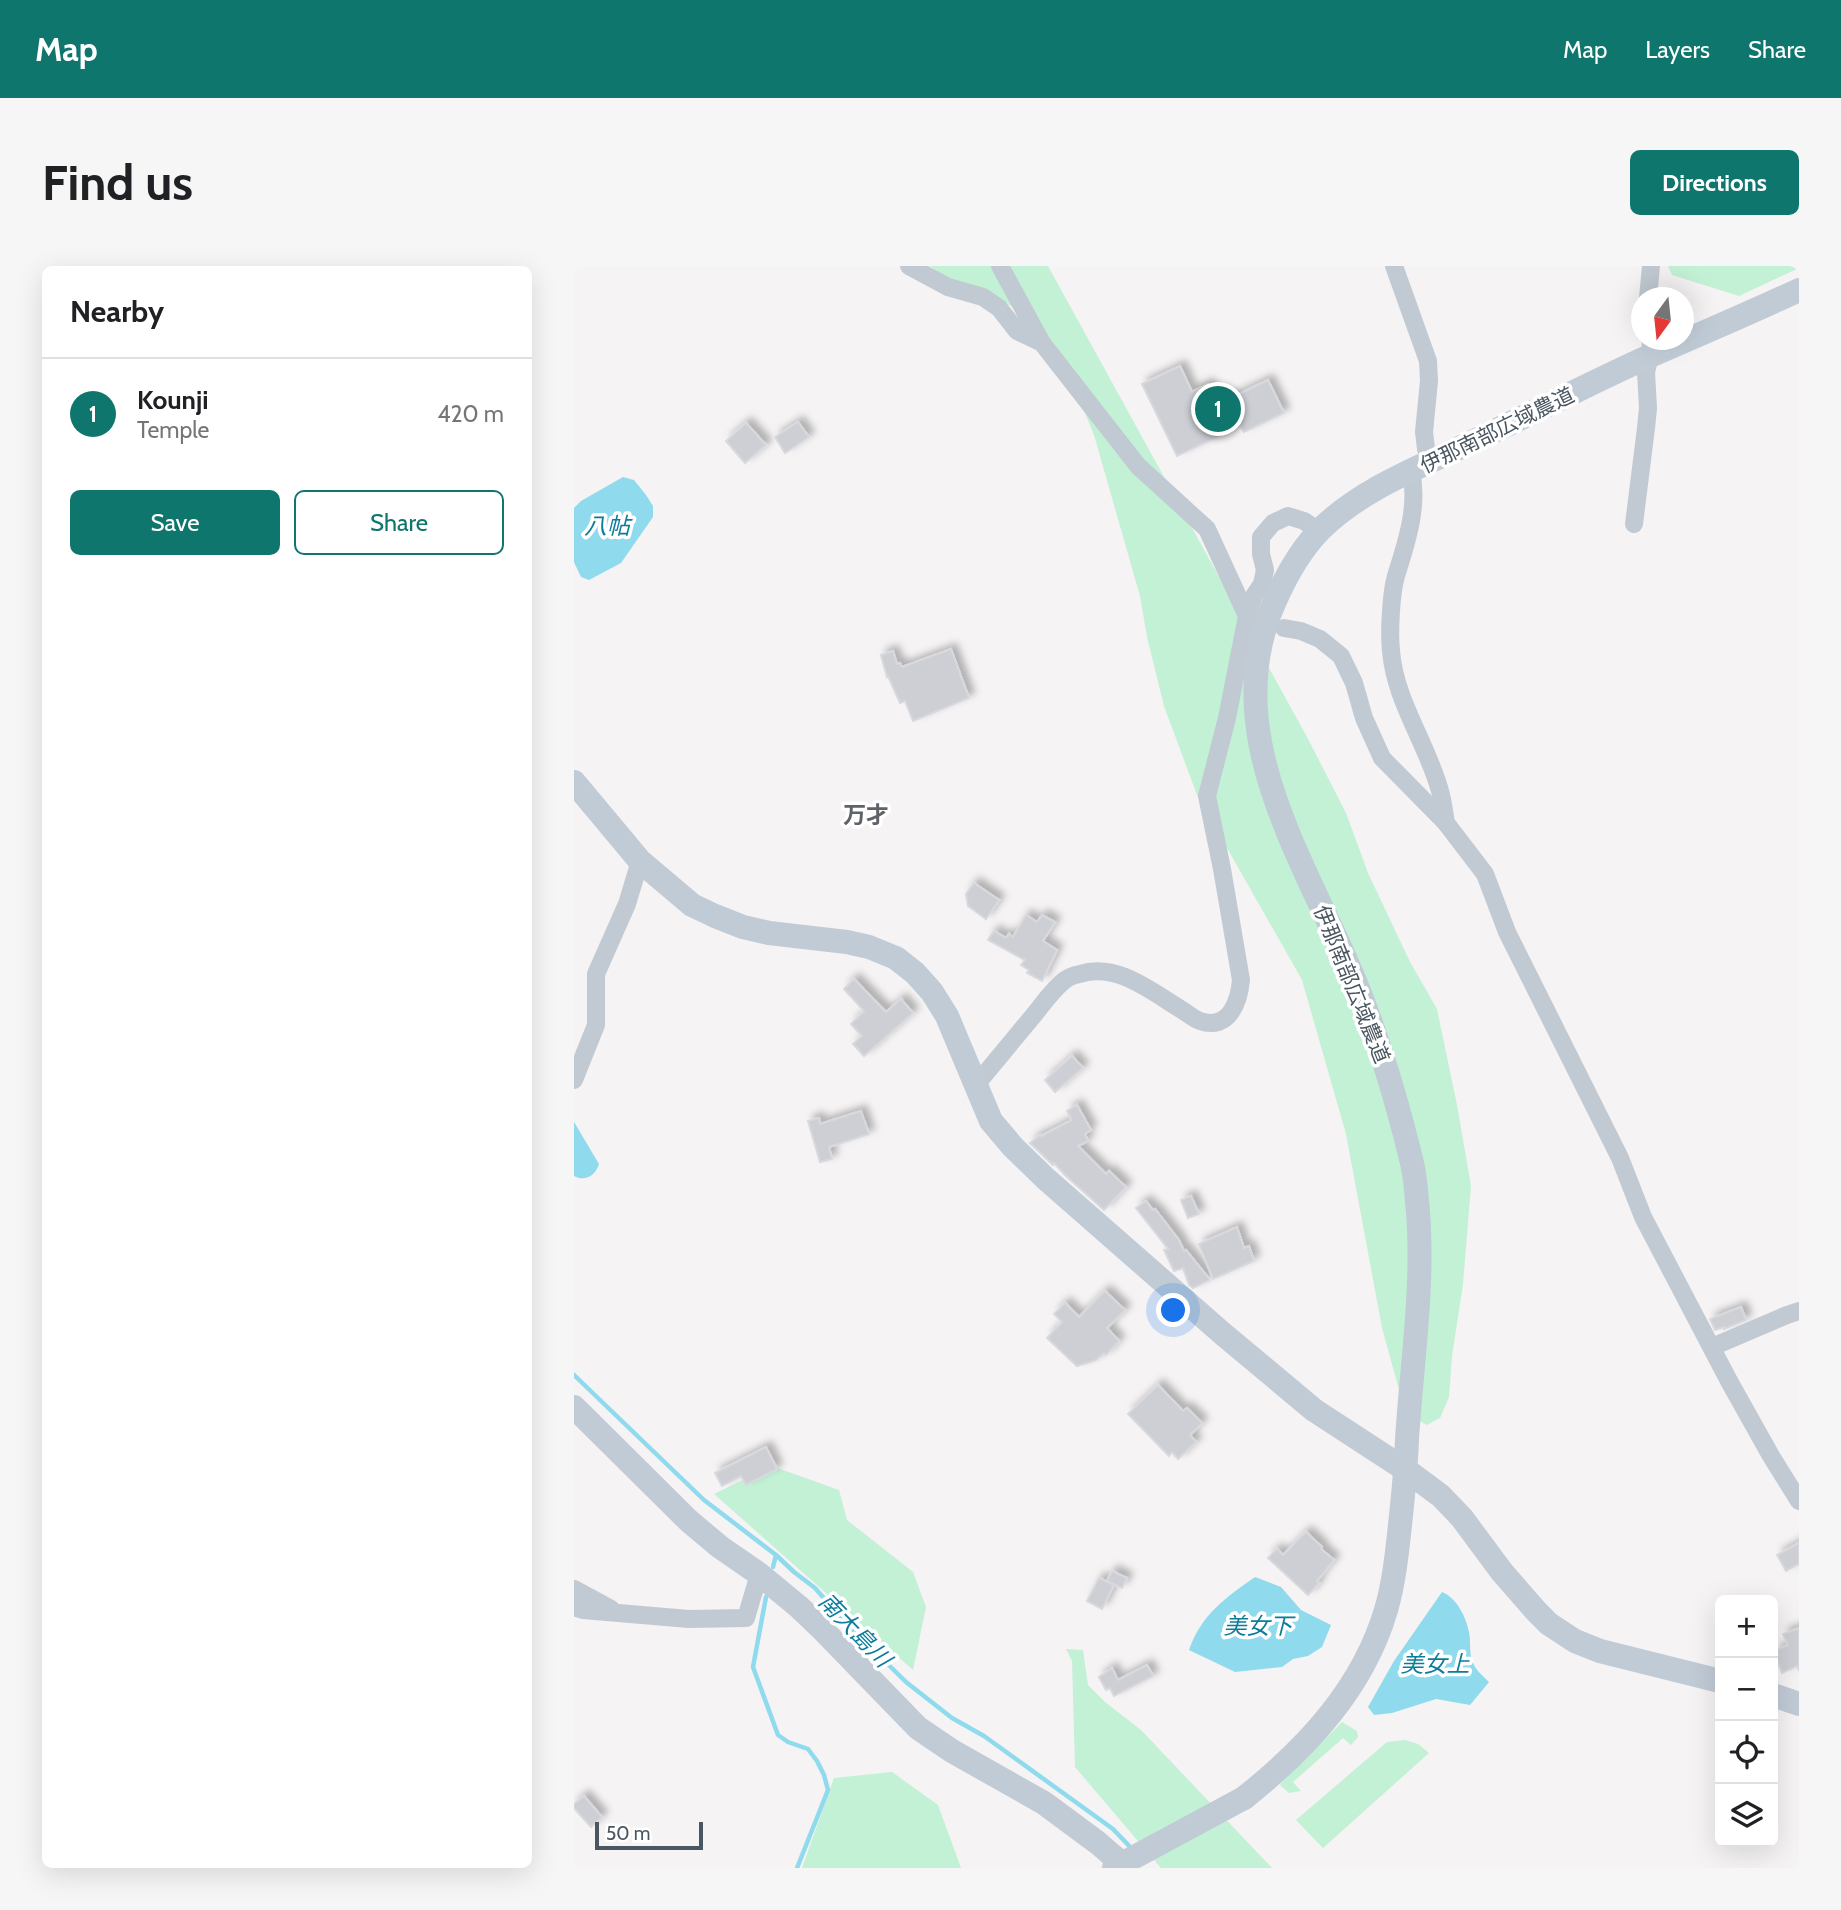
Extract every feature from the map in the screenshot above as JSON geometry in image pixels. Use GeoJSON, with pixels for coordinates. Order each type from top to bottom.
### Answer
{"type":"FeatureCollection","features":[{"type":"Feature","properties":{"kind":"street"},"geometry":{"type":"LineString","coordinates":[[909,266],[948,287],[983,298],[999,308],[1017,331],[1042,342]]}},
{"type":"Feature","properties":{"kind":"street"},"geometry":{"type":"LineString","coordinates":[[1000,266],[1042,342],[1138,466],[1207,529],[1251,617]]}},
{"type":"Feature","properties":{"kind":"street"},"geometry":{"type":"LineString","coordinates":[[1394,266],[1428,361],[1429,381],[1424,432],[1426,449],[1422,467],[1414,483],[1403,558],[1396,578],[1391,650],[1398,687],[1440,790],[1446,822]]}},
{"type":"Feature","properties":{"kind":"street"},"geometry":{"type":"LineString","coordinates":[[1649,287],[1650,266]]}},
{"type":"Feature","properties":{"kind":"street","name":"伊那南部広域農道"},"geometry":{"type":"LineString","coordinates":[[1694,336],[1709,332],[1799,290]]}},
{"type":"Feature","properties":{"kind":"street","name":"伊那南部広域農道"},"geometry":{"type":"LineString","coordinates":[[1114,1868],[1244,1798],[1291,1758],[1336,1709],[1372,1647],[1387,1610],[1396,1561],[1406,1470],[1419,1285],[1420,1235],[1414,1169],[1385,1063],[1355,981],[1270,787],[1259,744],[1255,706],[1254,681],[1260,639],[1286,577],[1319,531],[1373,490],[1646,350]]}},
{"type":"Feature","properties":{"kind":"street"},"geometry":{"type":"LineString","coordinates":[[1634,524],[1648,408],[1646,372],[1650,350]]}},
{"type":"Feature","properties":{"kind":"street"},"geometry":{"type":"LineString","coordinates":[[975,1086],[1052,993],[1066,979],[1082,973],[1106,971],[1116,974],[1133,981],[1201,1021],[1216,1022],[1226,1018],[1236,1006],[1241,980],[1207,796],[1254,596],[1262,583],[1265,570],[1261,537],[1273,523],[1289,516],[1304,521],[1319,531]]}},
{"type":"Feature","properties":{"kind":"street"},"geometry":{"type":"LineString","coordinates":[[1284,628],[1320,639],[1341,656],[1382,758],[1446,822],[1485,874],[1507,932],[1620,1158],[1643,1217],[1728,1381],[1799,1501]]}},
{"type":"Feature","properties":{"kind":"street"},"geometry":{"type":"LineString","coordinates":[[574,782],[640,861],[692,905],[743,927],[769,933],[847,942],[896,958],[915,973],[932,992],[947,1016],[991,1121],[1013,1147],[1223,1334],[1314,1410],[1441,1496],[1462,1518],[1502,1572],[1549,1624],[1575,1641],[1600,1651],[1715,1680]]}},
{"type":"Feature","properties":{"kind":"street"},"geometry":{"type":"LineString","coordinates":[[574,1080],[596,1025],[596,974],[627,904],[640,861]]}},
{"type":"Feature","properties":{"kind":"street"},"geometry":{"type":"LineString","coordinates":[[1712,1347],[1799,1311]]}},
{"type":"Feature","properties":{"kind":"street"},"geometry":{"type":"LineString","coordinates":[[574,1407],[689,1521],[799,1607],[918,1728],[952,1751],[1044,1803],[1127,1868]]}},
{"type":"Feature","properties":{"kind":"street"},"geometry":{"type":"LineString","coordinates":[[574,1607],[688,1619],[746,1618],[759,1574]]}},
{"type":"Feature","properties":{"kind":"street"},"geometry":{"type":"LineString","coordinates":[[574,1589],[614,1611]]}},
{"type":"Feature","properties":{"kind":"street"},"geometry":{"type":"LineString","coordinates":[[1778,1697],[1799,1704]]}},
{"type":"Feature","properties":{"kind":"green space"},"geometry":{"type":"Polygon","coordinates":[[[930,266],[1048,266],[1307,737],[1346,813],[1368,873],[1410,962],[1437,1009],[1471,1186],[1463,1284],[1449,1397],[1440,1418],[1427,1425],[1416,1419],[1400,1393],[1382,1328],[1346,1134],[1302,980],[1197,795],[1164,706],[1140,596],[1094,435],[1063,360],[1011,306],[941,274],[930,266]]]}},
{"type":"Feature","properties":{"kind":"green space"},"geometry":{"type":"Polygon","coordinates":[[[1668,266],[1799,268],[1739,296],[1672,275],[1668,266]]]}},
{"type":"Feature","properties":{"kind":"green space"},"geometry":{"type":"Polygon","coordinates":[[[772,1466],[839,1490],[847,1520],[913,1572],[926,1607],[913,1670],[714,1494],[772,1466]]]}},
{"type":"Feature","properties":{"kind":"green space"},"geometry":{"type":"Polygon","coordinates":[[[1066,1649],[1083,1650],[1088,1685],[1141,1730],[1272,1868],[1161,1868],[1075,1767],[1072,1661],[1066,1649]]]}},
{"type":"Feature","properties":{"kind":"green space"},"geometry":{"type":"Polygon","coordinates":[[[1342,1722],[1357,1731],[1358,1737],[1351,1745],[1343,1738],[1293,1782],[1301,1791],[1289,1793],[1280,1785],[1342,1722]]]}},
{"type":"Feature","properties":{"kind":"green space"},"geometry":{"type":"Polygon","coordinates":[[[1405,1740],[1418,1744],[1429,1753],[1323,1848],[1296,1820],[1387,1742],[1405,1740]]]}},
{"type":"Feature","properties":{"kind":"green space"},"geometry":{"type":"Polygon","coordinates":[[[892,1772],[938,1805],[961,1868],[802,1868],[834,1778],[892,1772]]]}},
{"type":"Feature","properties":{"kind":"water","name":"八帖"},"geometry":{"type":"Polygon","coordinates":[[[623,477],[634,480],[646,495],[653,506],[653,517],[621,563],[589,580],[581,577],[574,562],[574,508],[581,501],[623,477]]]}},
{"type":"Feature","properties":{"kind":"water"},"geometry":{"type":"Polygon","coordinates":[[[574,1122],[599,1164],[592,1175],[586,1178],[574,1176],[574,1122]]]}},
{"type":"Feature","properties":{"kind":"water","name":"美女下"},"geometry":{"type":"Polygon","coordinates":[[[1255,1577],[1281,1587],[1301,1610],[1331,1625],[1322,1647],[1308,1656],[1293,1659],[1282,1667],[1235,1672],[1189,1650],[1200,1627],[1216,1608],[1255,1577]]]}},
{"type":"Feature","properties":{"kind":"water","name":"美女上"},"geometry":{"type":"Polygon","coordinates":[[[1442,1592],[1456,1603],[1463,1614],[1469,1632],[1473,1664],[1489,1682],[1470,1705],[1436,1699],[1392,1713],[1374,1715],[1368,1707],[1394,1661],[1442,1592]]]}},
{"type":"Feature","properties":{"kind":"building"},"geometry":{"type":"Polygon","coordinates":[[[1180,366],[1192,392],[1208,384],[1218,404],[1268,380],[1284,413],[1244,432],[1240,426],[1177,456],[1142,384],[1180,366]]]}},
{"type":"Feature","properties":{"kind":"building"},"geometry":{"type":"Polygon","coordinates":[[[798,422],[809,437],[785,453],[775,437],[798,422]]]}},
{"type":"Feature","properties":{"kind":"building"},"geometry":{"type":"Polygon","coordinates":[[[746,423],[766,445],[745,463],[726,441],[746,423]]]}},
{"type":"Feature","properties":{"kind":"building"},"geometry":{"type":"Polygon","coordinates":[[[951,649],[969,698],[913,721],[905,701],[900,703],[887,677],[881,655],[893,651],[897,664],[900,663],[902,667],[951,649]]]}},
{"type":"Feature","properties":{"kind":"building"},"geometry":{"type":"Polygon","coordinates":[[[974,883],[999,900],[986,919],[968,906],[966,894],[974,883]]]}},
{"type":"Feature","properties":{"kind":"building"},"geometry":{"type":"Polygon","coordinates":[[[1026,915],[1037,922],[1042,915],[1055,922],[1043,941],[1057,950],[1042,981],[1027,973],[1029,970],[1021,965],[1025,960],[988,940],[994,931],[1006,938],[1009,934],[1013,937],[1026,915]]]}},
{"type":"Feature","properties":{"kind":"building"},"geometry":{"type":"Polygon","coordinates":[[[854,979],[886,1012],[901,999],[913,1013],[864,1056],[853,1044],[862,1036],[851,1024],[864,1011],[844,989],[854,979]]]}},
{"type":"Feature","properties":{"kind":"building"},"geometry":{"type":"Polygon","coordinates":[[[1072,1056],[1083,1068],[1055,1092],[1045,1080],[1072,1056]]]}},
{"type":"Feature","properties":{"kind":"building"},"geometry":{"type":"Polygon","coordinates":[[[1077,1105],[1091,1130],[1085,1134],[1088,1141],[1078,1146],[1106,1174],[1109,1171],[1126,1187],[1104,1210],[1030,1143],[1040,1135],[1072,1120],[1067,1111],[1077,1105]]]}},
{"type":"Feature","properties":{"kind":"building"},"geometry":{"type":"Polygon","coordinates":[[[861,1111],[869,1134],[829,1147],[832,1159],[820,1162],[808,1121],[819,1118],[820,1124],[861,1111]]]}},
{"type":"Feature","properties":{"kind":"building"},"geometry":{"type":"Polygon","coordinates":[[[1191,1196],[1199,1214],[1188,1218],[1181,1200],[1191,1196]]]}},
{"type":"Feature","properties":{"kind":"building"},"geometry":{"type":"Polygon","coordinates":[[[1146,1201],[1210,1280],[1193,1288],[1189,1285],[1183,1268],[1174,1271],[1164,1250],[1168,1249],[1136,1208],[1146,1201]]]}},
{"type":"Feature","properties":{"kind":"building"},"geometry":{"type":"Polygon","coordinates":[[[1237,1227],[1244,1248],[1249,1246],[1254,1261],[1213,1279],[1199,1244],[1237,1227]]]}},
{"type":"Feature","properties":{"kind":"building"},"geometry":{"type":"Polygon","coordinates":[[[1105,1291],[1125,1310],[1107,1328],[1119,1341],[1106,1355],[1104,1353],[1096,1360],[1077,1366],[1047,1338],[1062,1322],[1054,1314],[1065,1303],[1079,1317],[1105,1291]]]}},
{"type":"Feature","properties":{"kind":"building"},"geometry":{"type":"Polygon","coordinates":[[[1741,1307],[1746,1320],[1715,1330],[1710,1319],[1741,1307]]]}},
{"type":"Feature","properties":{"kind":"building"},"geometry":{"type":"Polygon","coordinates":[[[1158,1385],[1183,1411],[1187,1408],[1202,1423],[1190,1435],[1196,1442],[1178,1459],[1172,1452],[1169,1456],[1128,1414],[1158,1385]]]}},
{"type":"Feature","properties":{"kind":"building"},"geometry":{"type":"Polygon","coordinates":[[[766,1447],[777,1469],[746,1485],[741,1476],[722,1486],[715,1473],[766,1447]]]}},
{"type":"Feature","properties":{"kind":"building"},"geometry":{"type":"Polygon","coordinates":[[[1306,1532],[1334,1560],[1308,1595],[1268,1558],[1277,1549],[1283,1555],[1306,1532]]]}},
{"type":"Feature","properties":{"kind":"building"},"geometry":{"type":"Polygon","coordinates":[[[1799,1543],[1799,1564],[1786,1571],[1777,1555],[1799,1543]]]}},
{"type":"Feature","properties":{"kind":"building"},"geometry":{"type":"Polygon","coordinates":[[[1112,1571],[1127,1578],[1122,1588],[1107,1581],[1112,1571]]]}},
{"type":"Feature","properties":{"kind":"building"},"geometry":{"type":"Polygon","coordinates":[[[1099,1578],[1114,1585],[1102,1609],[1087,1601],[1099,1578]]]}},
{"type":"Feature","properties":{"kind":"building"},"geometry":{"type":"Polygon","coordinates":[[[1799,1628],[1799,1671],[1797,1666],[1782,1673],[1778,1663],[1778,1649],[1788,1645],[1783,1634],[1799,1628]]]}},
{"type":"Feature","properties":{"kind":"building"},"geometry":{"type":"Polygon","coordinates":[[[1147,1665],[1153,1676],[1114,1696],[1110,1688],[1106,1690],[1099,1677],[1112,1668],[1118,1680],[1147,1665]]]}},
{"type":"Feature","properties":{"kind":"building"},"geometry":{"type":"Polygon","coordinates":[[[584,1796],[602,1817],[591,1827],[574,1808],[574,1804],[584,1796]]]}},
{"type":"Feature","properties":{"kind":"waterway","name":"南大島川"},"geometry":{"type":"LineString","coordinates":[[574,1375],[704,1500],[815,1588],[842,1619],[906,1682],[952,1718],[984,1736],[1113,1829],[1133,1850]]}},
{"type":"Feature","properties":{"kind":"waterway"},"geometry":{"type":"LineString","coordinates":[[773,1567],[776,1555]]}},
{"type":"Feature","properties":{"kind":"waterway"},"geometry":{"type":"LineString","coordinates":[[766,1597],[753,1667],[778,1735],[788,1742],[808,1749],[824,1775],[828,1790],[797,1868]]}},
{"type":"Feature","properties":{"kind":"place","name":"Kounji"},"geometry":{"type":"Point","coordinates":[1218,409]}},
{"type":"Feature","properties":{"kind":"district","name":"万才"},"geometry":{"type":"Point","coordinates":[866,815]}}]}
